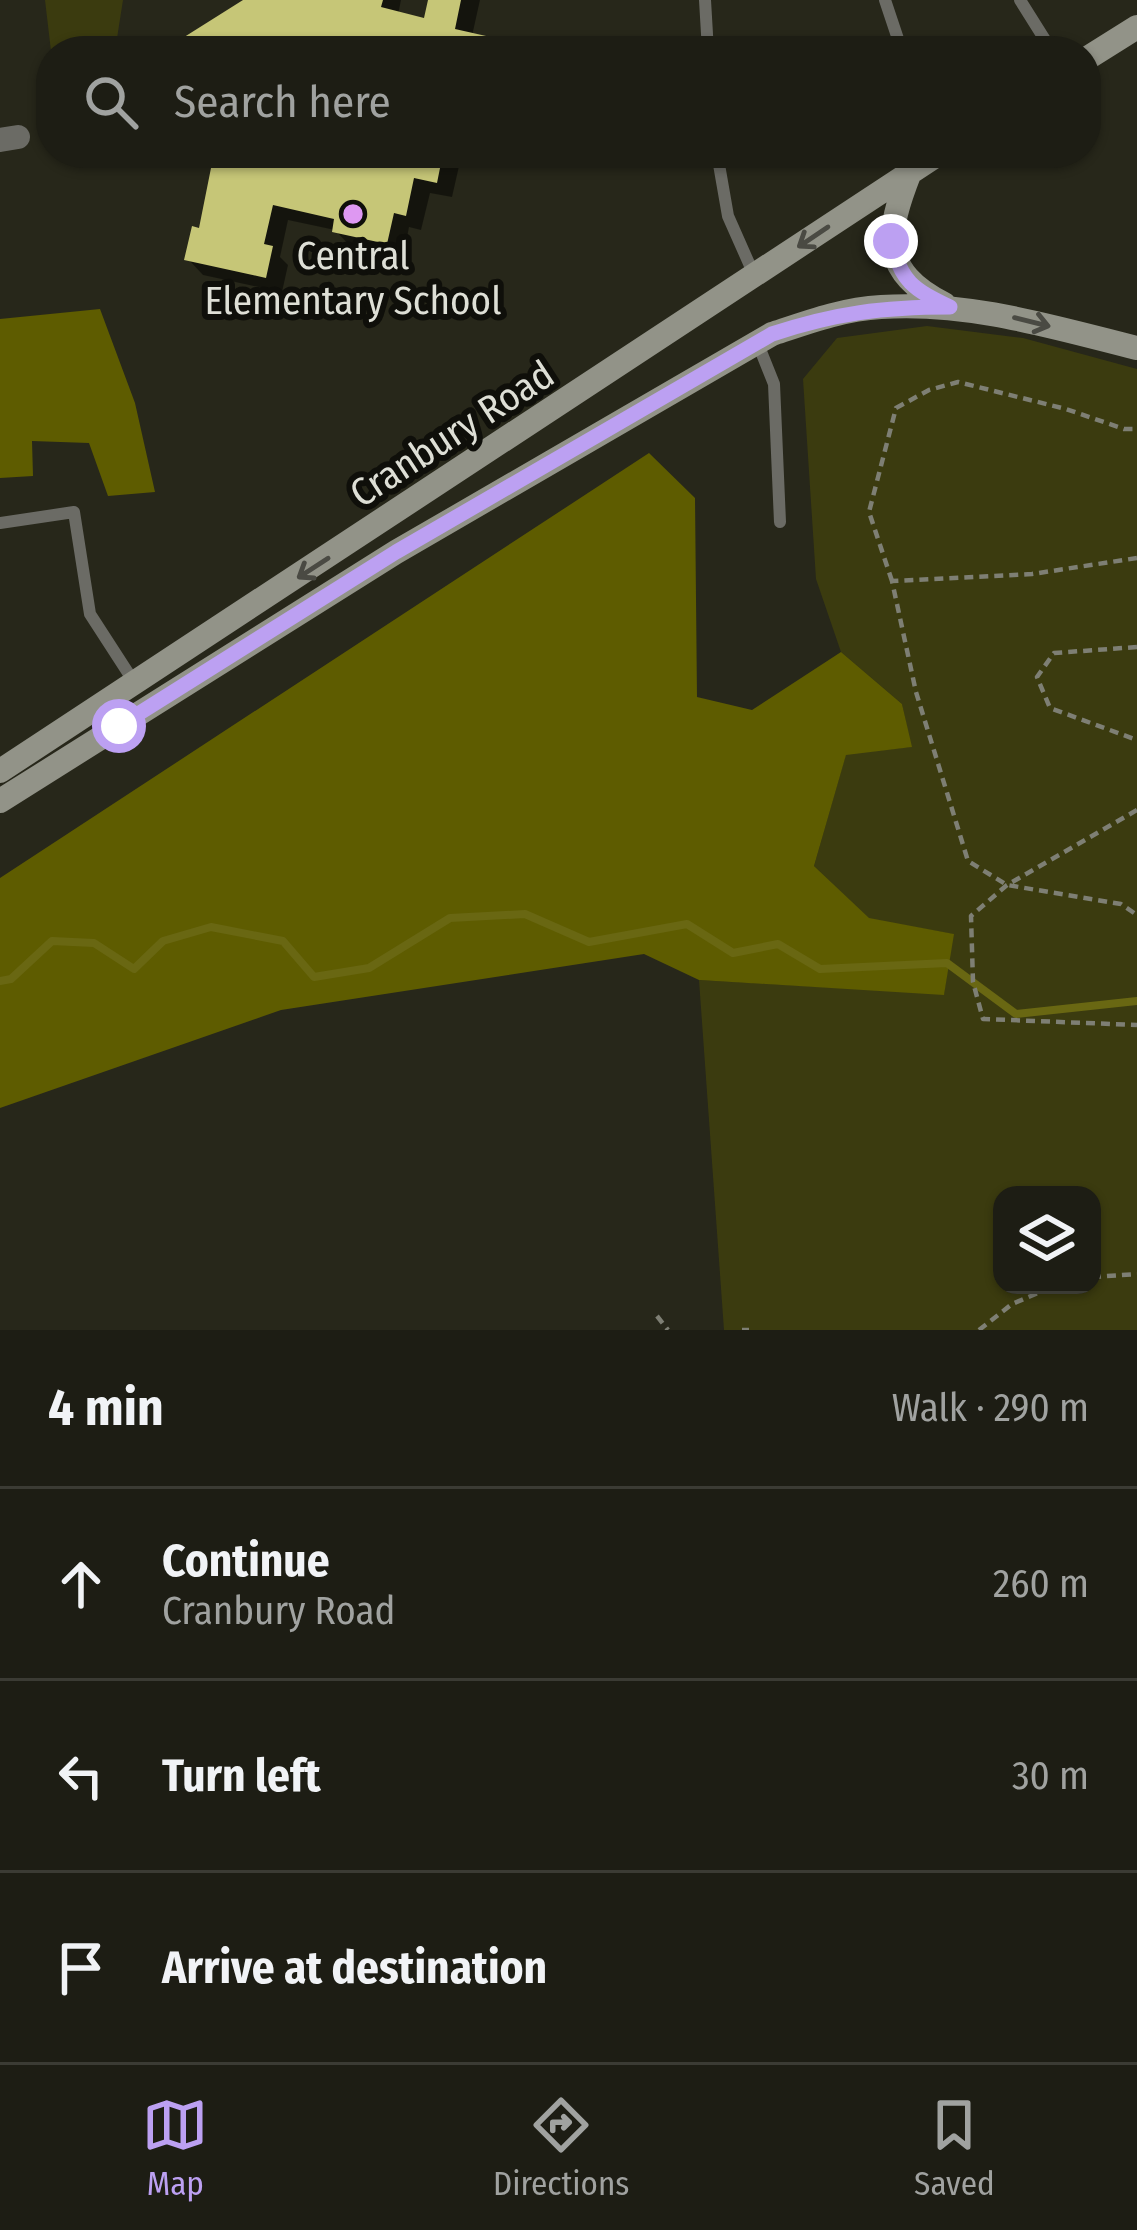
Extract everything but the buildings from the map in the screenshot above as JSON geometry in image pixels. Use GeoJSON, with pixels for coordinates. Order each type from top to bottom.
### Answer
{"type":"FeatureCollection","features":[{"type":"Feature","properties":{"kind":"main road"},"geometry":{"type":"LineString","coordinates":[[1101,50],[1137,27]]}},
{"type":"Feature","properties":{"kind":"main road","name":"Cranbury Road"},"geometry":{"type":"LineString","coordinates":[[0,771],[916,168]]}},
{"type":"Feature","properties":{"kind":"main road"},"geometry":{"type":"LineString","coordinates":[[910,172],[898,202],[891,241],[898,269],[915,289],[950,307]]}},
{"type":"Feature","properties":{"kind":"main road","name":"Cranbury Road"},"geometry":{"type":"LineString","coordinates":[[0,801],[396,552],[772,334],[827,316],[880,307],[950,307],[1012,317],[1137,349]]}},
{"type":"Feature","properties":{"kind":"lane"},"geometry":{"type":"LineString","coordinates":[[705,0],[707,36]]}},
{"type":"Feature","properties":{"kind":"lane"},"geometry":{"type":"LineString","coordinates":[[885,0],[897,36]]}},
{"type":"Feature","properties":{"kind":"lane"},"geometry":{"type":"LineString","coordinates":[[1026,3],[1044,36]]}},
{"type":"Feature","properties":{"kind":"lane"},"geometry":{"type":"LineString","coordinates":[[720,168],[728,216],[755,277]]}},
{"type":"Feature","properties":{"kind":"lane"},"geometry":{"type":"LineString","coordinates":[[758,343],[774,384],[780,522]]}},
{"type":"Feature","properties":{"kind":"lane"},"geometry":{"type":"LineString","coordinates":[[0,524],[74,512],[91,614],[135,683]]}},
{"type":"Feature","properties":{"kind":"path"},"geometry":{"type":"LineString","coordinates":[[1137,429],[958,382],[929,390],[896,409],[869,512],[892,581],[916,692],[968,861],[1007,885],[1121,904],[1137,915]]}},
{"type":"Feature","properties":{"kind":"path"},"geometry":{"type":"LineString","coordinates":[[892,581],[1032,574],[1137,558]]}},
{"type":"Feature","properties":{"kind":"path"},"geometry":{"type":"LineString","coordinates":[[1137,647],[1054,653],[1037,677],[1050,708],[1137,740]]}},
{"type":"Feature","properties":{"kind":"path"},"geometry":{"type":"LineString","coordinates":[[1137,810],[1007,885],[970,916],[973,982],[983,1019],[1137,1025]]}},
{"type":"Feature","properties":{"kind":"path"},"geometry":{"type":"LineString","coordinates":[[1101,1276],[1137,1274]]}},
{"type":"Feature","properties":{"kind":"path"},"geometry":{"type":"LineString","coordinates":[[981,1330],[1012,1304],[1036,1294]]}},
{"type":"Feature","properties":{"kind":"path"},"geometry":{"type":"LineString","coordinates":[[657,1316],[668,1330]]}},
{"type":"Feature","properties":{"kind":"shaded area"},"geometry":{"type":"Polygon","coordinates":[[[45,0],[123,0],[117,36],[49,36],[45,0]]]}},
{"type":"Feature","properties":{"kind":"shaded area"},"geometry":{"type":"Polygon","coordinates":[[[100,309],[135,403],[155,492],[108,496],[89,443],[32,441],[33,476],[0,478],[0,319],[100,309]]]}},
{"type":"Feature","properties":{"kind":"shaded area"},"geometry":{"type":"Polygon","coordinates":[[[927,326],[1023,338],[1137,369],[1137,1330],[724,1330],[699,980],[944,994],[953,934],[869,919],[814,866],[846,754],[911,747],[902,704],[841,652],[816,579],[803,379],[837,338],[927,326]]]}},
{"type":"Feature","properties":{"kind":"shaded area"},"geometry":{"type":"Polygon","coordinates":[[[649,453],[695,498],[697,697],[752,710],[841,652],[902,704],[912,747],[846,755],[814,866],[869,918],[954,934],[944,995],[699,980],[644,954],[281,1010],[0,1108],[0,878],[649,453]]]}},
{"type":"Feature","properties":{"kind":"waterway"},"geometry":{"type":"LineString","coordinates":[[0,981],[11,979],[52,941],[94,943],[134,969],[163,941],[211,927],[283,941],[314,977],[369,968],[450,918],[525,914],[589,942],[687,924],[733,953],[778,944],[820,969],[947,963],[1016,1014],[1137,1001]]}},
{"type":"Feature","properties":{"kind":"place","name":"Central Elementary School"},"geometry":{"type":"Point","coordinates":[353,214]}},
{"type":"Feature","properties":{"kind":"route"},"geometry":{"type":"LineString","coordinates":[[119,726],[396,552],[772,334],[827,316],[880,307],[950,307],[915,289],[898,269],[891,241]]}}]}
